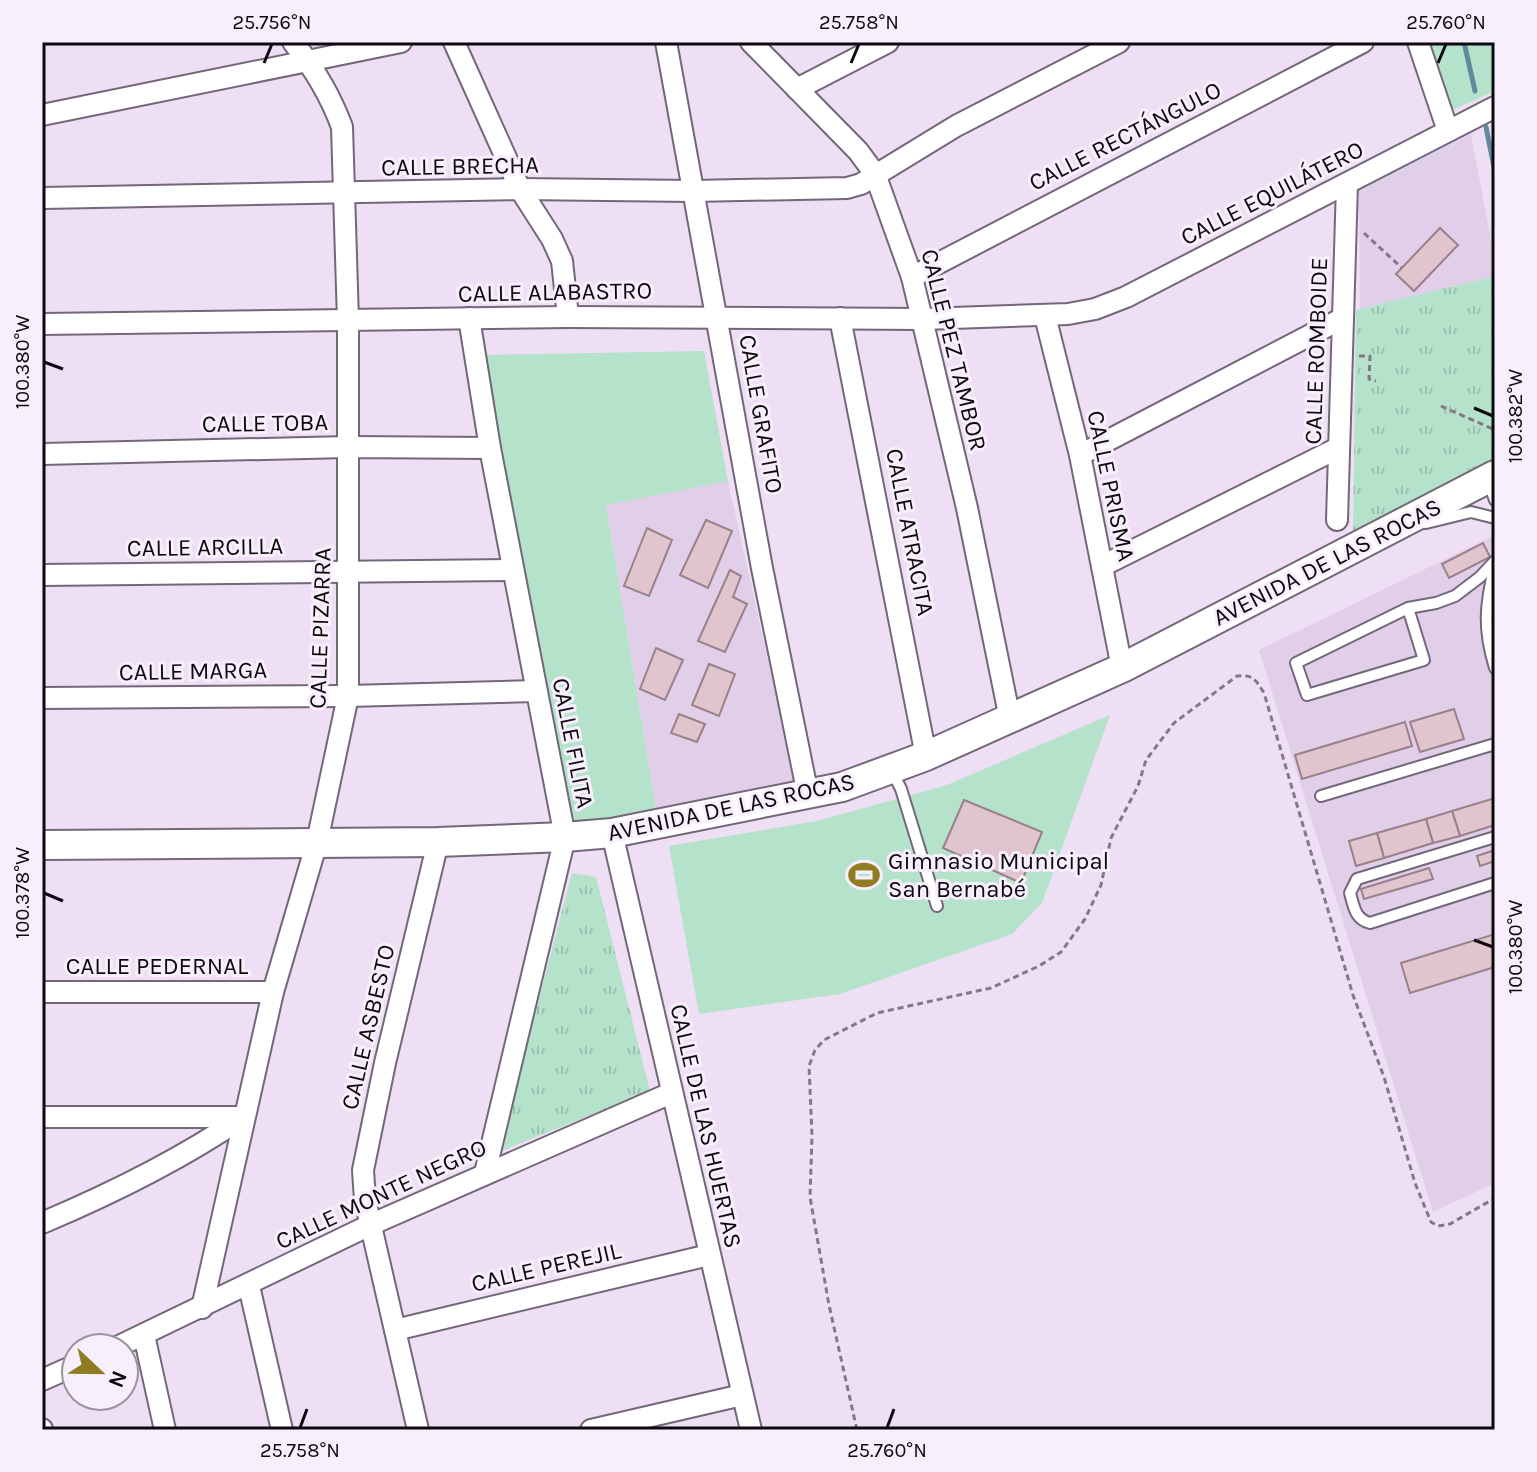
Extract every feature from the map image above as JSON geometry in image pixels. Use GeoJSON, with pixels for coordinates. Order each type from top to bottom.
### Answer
{"type":"FeatureCollection","features":[{"type":"Feature","properties":{"kind":"street","name":"CALLE PIZARRA"},"geometry":{"type":"LineString","coordinates":[[202,1308],[243,1117],[273,992],[317,842],[348,696],[348,321],[342,127],[307,61],[293,42]]}},
{"type":"Feature","properties":{"kind":"street"},"geometry":{"type":"LineString","coordinates":[[42,115],[401,42]]}},
{"type":"Feature","properties":{"kind":"street"},"geometry":{"type":"LineString","coordinates":[[454,42],[520,189],[552,239],[562,261],[568,317]]}},
{"type":"Feature","properties":{"kind":"street","name":"CALLE GRAFITO"},"geometry":{"type":"LineString","coordinates":[[666,42],[762,568],[808,795]]}},
{"type":"Feature","properties":{"kind":"street","name":"CALLE PEZ TAMBOR"},"geometry":{"type":"LineString","coordinates":[[751,42],[858,151],[875,174],[912,277],[923,319],[967,508],[1010,719]]}},
{"type":"Feature","properties":{"kind":"street"},"geometry":{"type":"LineString","coordinates":[[797,89],[888,42]]}},
{"type":"Feature","properties":{"kind":"street","name":"CALLE BRECHA"},"geometry":{"type":"LineString","coordinates":[[42,198],[345,195],[520,189],[693,191],[847,188],[861,184],[956,126],[1119,42]]}},
{"type":"Feature","properties":{"kind":"street","name":"CALLE RECTÁNGULO"},"geometry":{"type":"LineString","coordinates":[[912,277],[1363,42]]}},
{"type":"Feature","properties":{"kind":"street"},"geometry":{"type":"LineString","coordinates":[[1418,42],[1448,131]]}},
{"type":"Feature","properties":{"kind":"street","name":"CALLE EQUILÁTERO"},"geometry":{"type":"LineString","coordinates":[[1068,314],[1095,309],[1126,297],[1495,107]]}},
{"type":"Feature","properties":{"kind":"street","name":"CALLE ROMBOIDE"},"geometry":{"type":"LineString","coordinates":[[1337,520],[1347,184]]}},
{"type":"Feature","properties":{"kind":"street","name":"CALLE ALABASTRO"},"geometry":{"type":"LineString","coordinates":[[42,324],[717,316],[923,319],[1068,314]]}},
{"type":"Feature","properties":{"kind":"street","name":"CALLE PRISMA"},"geometry":{"type":"LineString","coordinates":[[1045,316],[1080,455],[1122,668]]}},
{"type":"Feature","properties":{"kind":"street","name":"CALLE FILITA"},"geometry":{"type":"LineString","coordinates":[[469,318],[490,448],[565,837],[485,1173]]}},
{"type":"Feature","properties":{"kind":"street","name":"CALLE ATRACITA"},"geometry":{"type":"LineString","coordinates":[[840,318],[926,756]]}},
{"type":"Feature","properties":{"kind":"street"},"geometry":{"type":"LineString","coordinates":[[1080,455],[1343,318]]}},
{"type":"Feature","properties":{"kind":"street","name":"CALLE TOBA"},"geometry":{"type":"LineString","coordinates":[[42,454],[348,447],[490,448]]}},
{"type":"Feature","properties":{"kind":"street"},"geometry":{"type":"LineString","coordinates":[[1102,566],[1338,448]]}},
{"type":"Feature","properties":{"kind":"street","name":"AVENIDA DE LAS ROCAS"},"geometry":{"type":"LineString","coordinates":[[42,845],[438,842],[565,837],[612,833],[842,787],[926,756],[1122,668],[1404,522],[1493,491]]}},
{"type":"Feature","properties":{"kind":"street","name":"CALLE ARCILLA"},"geometry":{"type":"LineString","coordinates":[[42,575],[513,570]]}},
{"type":"Feature","properties":{"kind":"street","name":"CALLE MARGA"},"geometry":{"type":"LineString","coordinates":[[42,698],[536,691]]}},
{"type":"Feature","properties":{"kind":"street","name":"CALLE DE LAS HUERTAS"},"geometry":{"type":"LineString","coordinates":[[612,833],[751,1430]]}},
{"type":"Feature","properties":{"kind":"street","name":"CALLE ASBESTO"},"geometry":{"type":"LineString","coordinates":[[418,1430],[370,1225],[363,1170],[385,1063],[438,842]]}},
{"type":"Feature","properties":{"kind":"street","name":"CALLE PEDERNAL"},"geometry":{"type":"LineString","coordinates":[[42,992],[273,992]]}},
{"type":"Feature","properties":{"kind":"street","name":"CALLE MONTE NEGRO"},"geometry":{"type":"LineString","coordinates":[[140,1337],[370,1225],[671,1093]]}},
{"type":"Feature","properties":{"kind":"street"},"geometry":{"type":"LineString","coordinates":[[42,1117],[243,1117]]}},
{"type":"Feature","properties":{"kind":"street"},"geometry":{"type":"LineString","coordinates":[[42,1223],[99,1199],[193,1150],[243,1117]]}},
{"type":"Feature","properties":{"kind":"street","name":"CALLE PEREJIL"},"geometry":{"type":"LineString","coordinates":[[395,1330],[709,1255]]}},
{"type":"Feature","properties":{"kind":"street"},"geometry":{"type":"LineString","coordinates":[[249,1286],[282,1430]]}},
{"type":"Feature","properties":{"kind":"street"},"geometry":{"type":"LineString","coordinates":[[144,1335],[165,1430]]}},
{"type":"Feature","properties":{"kind":"street"},"geometry":{"type":"LineString","coordinates":[[591,1430],[742,1395]]}},
{"type":"Feature","properties":{"kind":"lane"},"geometry":{"type":"LineString","coordinates":[[1404,522],[1429,523],[1471,512],[1495,518]]}},
{"type":"Feature","properties":{"kind":"lane"},"geometry":{"type":"LineString","coordinates":[[1408,608],[1424,660],[1307,695],[1296,663],[1408,608],[1455,596],[1495,563]]}},
{"type":"Feature","properties":{"kind":"lane"},"geometry":{"type":"LineString","coordinates":[[1495,563],[1485,621],[1487,643],[1495,668]]}},
{"type":"Feature","properties":{"kind":"lane"},"geometry":{"type":"LineString","coordinates":[[1321,796],[1495,744]]}},
{"type":"Feature","properties":{"kind":"lane"},"geometry":{"type":"LineString","coordinates":[[891,769],[901,789],[937,906]]}},
{"type":"Feature","properties":{"kind":"lane"},"geometry":{"type":"LineString","coordinates":[[1495,837],[1357,879],[1350,893],[1356,915],[1370,923],[1495,883]]}},
{"type":"Feature","properties":{"kind":"path"},"geometry":{"type":"LineString","coordinates":[[1346,217],[1402,268]]}},
{"type":"Feature","properties":{"kind":"path"},"geometry":{"type":"LineString","coordinates":[[1341,355],[1370,356],[1369,379],[1376,381]]}},
{"type":"Feature","properties":{"kind":"path"},"geometry":{"type":"LineString","coordinates":[[1441,406],[1495,430]]}},
{"type":"Feature","properties":{"kind":"path"},"geometry":{"type":"LineString","coordinates":[[857,1430],[829,1305],[810,1197],[812,1136],[809,1066],[815,1050],[824,1040],[877,1013],[991,988],[1061,952],[1085,919],[1101,885],[1111,838],[1138,786],[1151,752],[1174,723],[1237,676],[1255,678],[1264,693],[1353,995],[1384,1077],[1415,1183],[1431,1222],[1438,1226],[1450,1224],[1495,1198]]}},
{"type":"Feature","properties":{"kind":"shaded area"},"geometry":{"type":"Polygon","coordinates":[[[1471,134],[1495,261],[1495,276],[1360,309],[1359,190],[1471,134]]]}},
{"type":"Feature","properties":{"kind":"shaded area"},"geometry":{"type":"Polygon","coordinates":[[[728,481],[796,786],[656,809],[606,504],[728,481]]]}},
{"type":"Feature","properties":{"kind":"shaded area"},"geometry":{"type":"Polygon","coordinates":[[[1495,535],[1495,1183],[1433,1212],[1259,650],[1495,535]]]}},
{"type":"Feature","properties":{"kind":"green space"},"geometry":{"type":"Polygon","coordinates":[[[1428,42],[1492,42],[1495,91],[1450,111],[1428,42]]]}},
{"type":"Feature","properties":{"kind":"green space"},"geometry":{"type":"Polygon","coordinates":[[[1495,276],[1495,460],[1353,535],[1356,310],[1495,276]]]}},
{"type":"Feature","properties":{"kind":"green space"},"geometry":{"type":"Polygon","coordinates":[[[704,351],[728,481],[606,505],[656,809],[572,824],[482,355],[704,351]]]}},
{"type":"Feature","properties":{"kind":"green space","name":"Gimnasio Municipal San Bernabé"},"geometry":{"type":"Polygon","coordinates":[[[1110,715],[1042,903],[1012,934],[840,994],[699,1014],[669,846],[817,821],[947,785],[1110,715]]]}},
{"type":"Feature","properties":{"kind":"green space"},"geometry":{"type":"Polygon","coordinates":[[[572,873],[596,877],[650,1091],[499,1152],[572,873]]]}},
{"type":"Feature","properties":{"kind":"building"},"geometry":{"type":"Polygon","coordinates":[[[1440,228],[1458,245],[1414,291],[1396,274],[1440,228]]]}},
{"type":"Feature","properties":{"kind":"building"},"geometry":{"type":"Polygon","coordinates":[[[706,520],[732,531],[708,588],[680,575],[706,520]]]}},
{"type":"Feature","properties":{"kind":"building"},"geometry":{"type":"Polygon","coordinates":[[[647,528],[672,540],[649,596],[624,586],[647,528]]]}},
{"type":"Feature","properties":{"kind":"building"},"geometry":{"type":"Polygon","coordinates":[[[1483,543],[1490,557],[1449,578],[1442,564],[1483,543]]]}},
{"type":"Feature","properties":{"kind":"building"},"geometry":{"type":"Polygon","coordinates":[[[730,570],[741,576],[733,597],[747,604],[725,652],[698,641],[730,570]]]}},
{"type":"Feature","properties":{"kind":"building"},"geometry":{"type":"Polygon","coordinates":[[[656,648],[683,660],[665,700],[640,689],[656,648]]]}},
{"type":"Feature","properties":{"kind":"building"},"geometry":{"type":"Polygon","coordinates":[[[709,664],[735,674],[719,716],[692,705],[709,664]]]}},
{"type":"Feature","properties":{"kind":"building"},"geometry":{"type":"Polygon","coordinates":[[[1454,709],[1464,739],[1420,752],[1410,722],[1454,709]]]}},
{"type":"Feature","properties":{"kind":"building"},"geometry":{"type":"Polygon","coordinates":[[[679,714],[705,724],[697,742],[671,733],[679,714]]]}},
{"type":"Feature","properties":{"kind":"building"},"geometry":{"type":"Polygon","coordinates":[[[1405,722],[1412,746],[1302,779],[1295,755],[1405,722]]]}},
{"type":"Feature","properties":{"kind":"building"},"geometry":{"type":"Polygon","coordinates":[[[1495,798],[1495,825],[1460,836],[1452,811],[1495,798]]]}},
{"type":"Feature","properties":{"kind":"building"},"geometry":{"type":"Polygon","coordinates":[[[964,800],[1042,832],[1021,883],[943,848],[964,800]]]}},
{"type":"Feature","properties":{"kind":"building"},"geometry":{"type":"Polygon","coordinates":[[[1452,811],[1460,836],[1433,843],[1426,819],[1452,811]]]}},
{"type":"Feature","properties":{"kind":"building"},"geometry":{"type":"Polygon","coordinates":[[[1426,819],[1433,843],[1384,858],[1377,833],[1426,819]]]}},
{"type":"Feature","properties":{"kind":"building"},"geometry":{"type":"Polygon","coordinates":[[[1377,833],[1384,858],[1356,866],[1349,841],[1377,833]]]}},
{"type":"Feature","properties":{"kind":"building"},"geometry":{"type":"Polygon","coordinates":[[[1495,850],[1495,861],[1480,866],[1477,856],[1495,850]]]}},
{"type":"Feature","properties":{"kind":"building"},"geometry":{"type":"Polygon","coordinates":[[[1429,868],[1433,879],[1364,899],[1361,889],[1429,868]]]}},
{"type":"Feature","properties":{"kind":"building"},"geometry":{"type":"Polygon","coordinates":[[[1495,934],[1495,967],[1410,993],[1401,963],[1495,934]]]}},
{"type":"Feature","properties":{"kind":"waterway"},"geometry":{"type":"LineString","coordinates":[[1464,42],[1475,91]]}},
{"type":"Feature","properties":{"kind":"waterway"},"geometry":{"type":"LineString","coordinates":[[1486,127],[1495,172]]}},
{"type":"Feature","properties":{"kind":"place","name":"Gimnasio Municipal San Bernabé"},"geometry":{"type":"Point","coordinates":[864,875]}}]}
